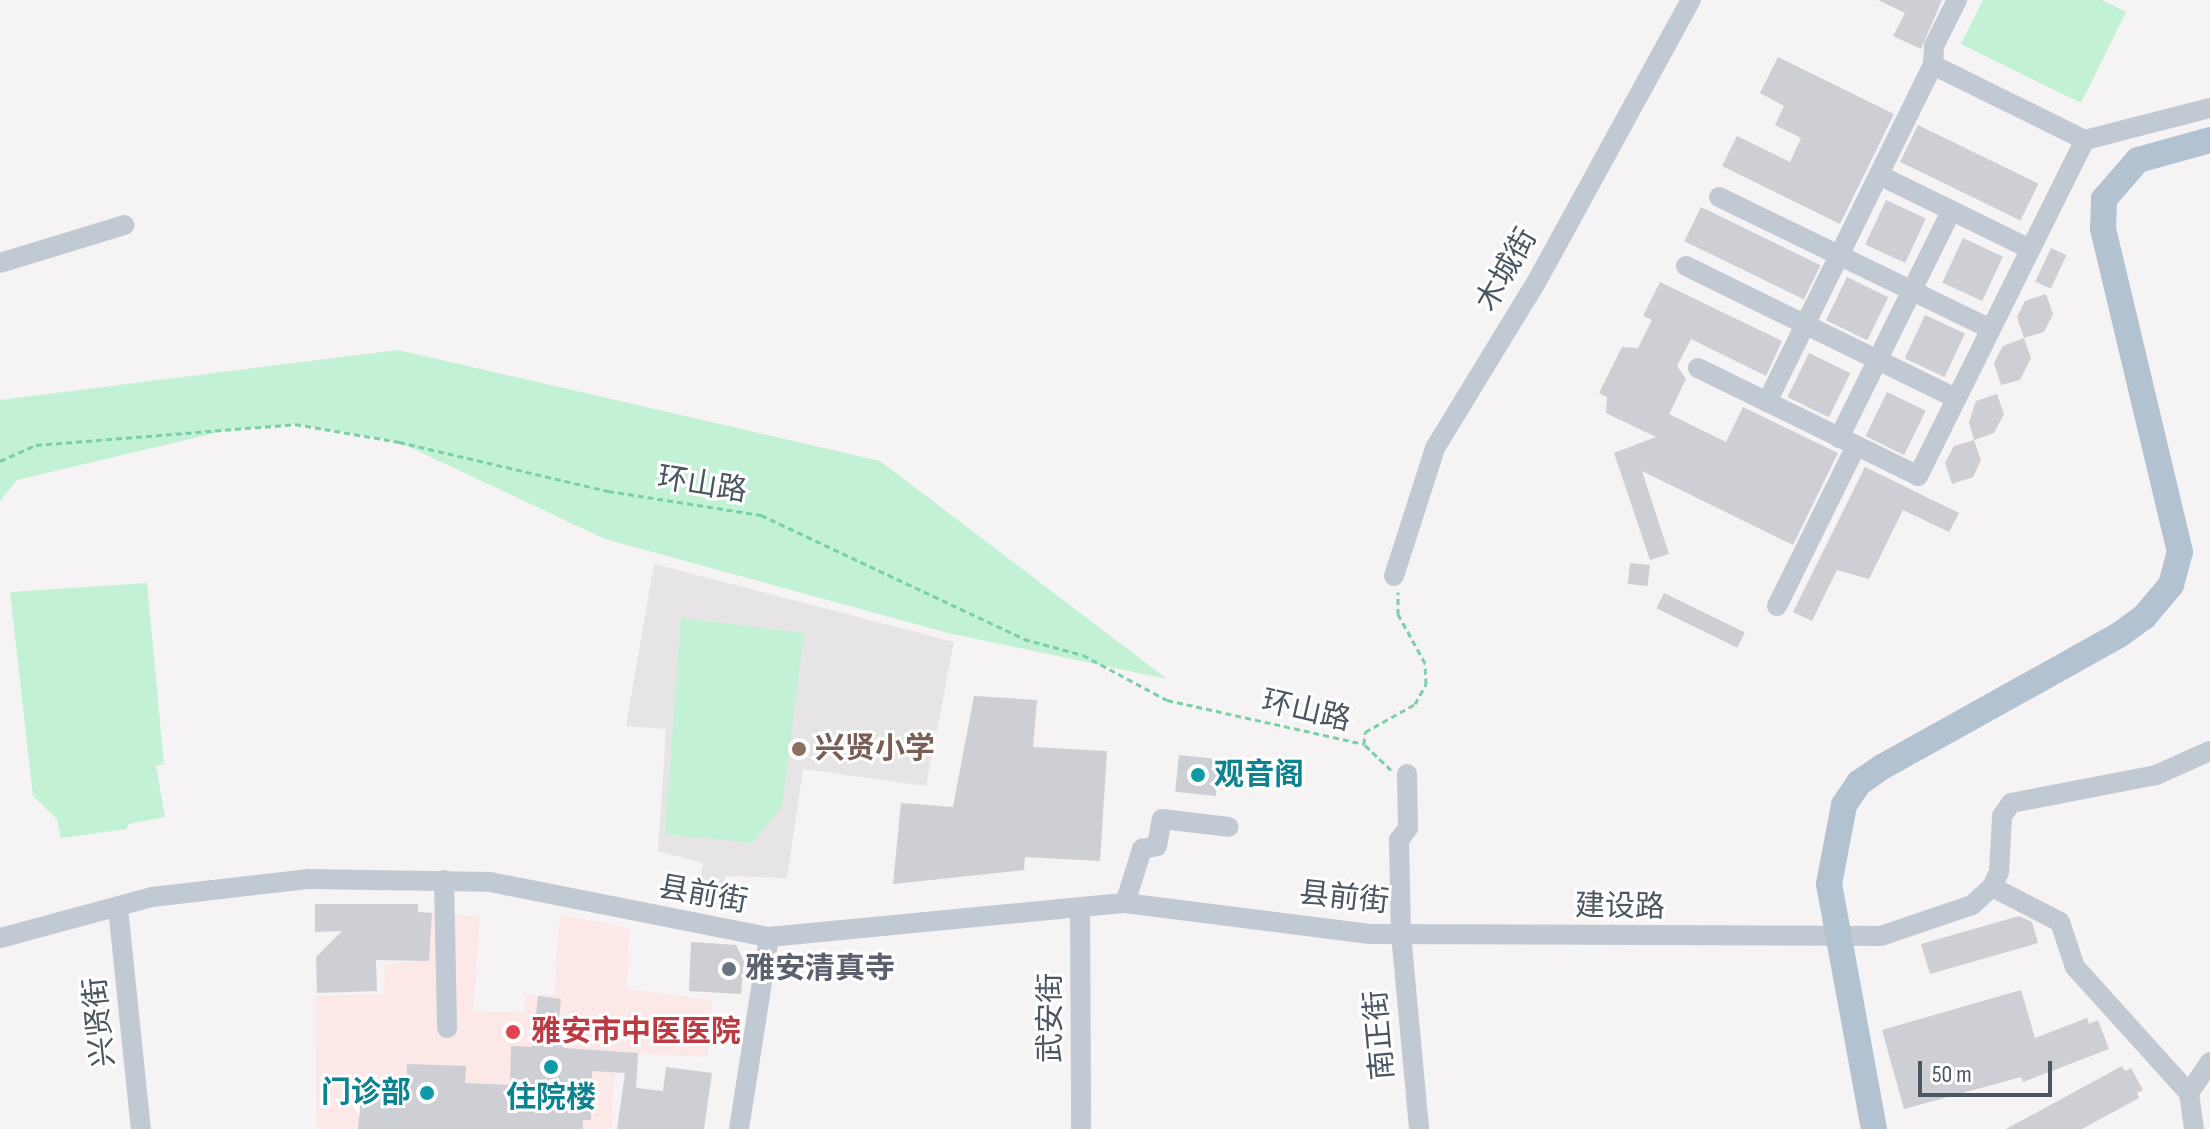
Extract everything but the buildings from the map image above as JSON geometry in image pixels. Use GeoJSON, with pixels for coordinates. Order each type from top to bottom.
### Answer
{"type":"FeatureCollection","features":[{"type":"Feature","properties":{"kind":"main road"},"geometry":{"type":"LineString","coordinates":[[1874,1129],[1829,884],[1834,836],[1844,805],[1859,783],[2085,657],[2144,617],[2171,585],[2180,552],[2103,229],[2104,199],[2138,160],[2210,140]]}},
{"type":"Feature","properties":{"kind":"street","name":"木城街"},"geometry":{"type":"LineString","coordinates":[[1394,576],[1435,448],[1537,281],[1691,0]]}},
{"type":"Feature","properties":{"kind":"street"},"geometry":{"type":"LineString","coordinates":[[1767,402],[1933,65],[1934,46],[1957,0]]}},
{"type":"Feature","properties":{"kind":"street"},"geometry":{"type":"LineString","coordinates":[[1933,65],[2085,140],[2210,108]]}},
{"type":"Feature","properties":{"kind":"street"},"geometry":{"type":"LineString","coordinates":[[1698,368],[1918,476],[2085,140]]}},
{"type":"Feature","properties":{"kind":"street"},"geometry":{"type":"LineString","coordinates":[[1879,175],[2030,249]]}},
{"type":"Feature","properties":{"kind":"street"},"geometry":{"type":"LineString","coordinates":[[1719,197],[1991,329]]}},
{"type":"Feature","properties":{"kind":"street"},"geometry":{"type":"LineString","coordinates":[[1777,606],[1847,442],[1877,360],[1951,211]]}},
{"type":"Feature","properties":{"kind":"street"},"geometry":{"type":"LineString","coordinates":[[0,263],[124,225]]}},
{"type":"Feature","properties":{"kind":"street"},"geometry":{"type":"LineString","coordinates":[[1686,266],[1956,398]]}},
{"type":"Feature","properties":{"kind":"street"},"geometry":{"type":"LineString","coordinates":[[2194,1129],[2189,1093],[2075,967],[2060,922],[1992,887],[1999,872],[2002,816],[2011,803],[2156,775],[2210,751]]}},
{"type":"Feature","properties":{"kind":"street","name":"南正街"},"geometry":{"type":"LineString","coordinates":[[1401,774],[1408,828],[1399,840],[1401,934],[1419,1129]]}},
{"type":"Feature","properties":{"kind":"street"},"geometry":{"type":"LineString","coordinates":[[1125,903],[1142,849],[1157,846],[1162,819],[1229,827]]}},
{"type":"Feature","properties":{"kind":"street"},"geometry":{"type":"LineString","coordinates":[[444,880],[447,1028]]}},
{"type":"Feature","properties":{"kind":"street","name":"县前街"},"geometry":{"type":"LineString","coordinates":[[0,938],[118,908],[258,881],[444,880],[490,882],[769,937],[1125,903],[1401,934]]}},
{"type":"Feature","properties":{"kind":"street","name":"建设路"},"geometry":{"type":"LineString","coordinates":[[1401,934],[1838,939],[1881,936],[1972,905],[1992,887]]}},
{"type":"Feature","properties":{"kind":"street","name":"武安街"},"geometry":{"type":"LineString","coordinates":[[1080,907],[1081,1129]]}},
{"type":"Feature","properties":{"kind":"street","name":"兴贤街"},"geometry":{"type":"LineString","coordinates":[[118,908],[141,1129]]}},
{"type":"Feature","properties":{"kind":"street"},"geometry":{"type":"LineString","coordinates":[[739,1129],[769,937]]}},
{"type":"Feature","properties":{"kind":"street"},"geometry":{"type":"LineString","coordinates":[[2189,1093],[2210,1062]]}},
{"type":"Feature","properties":{"kind":"path","name":"环山路"},"geometry":{"type":"LineString","coordinates":[[0,461],[36,445],[295,424],[399,442],[608,491],[761,515],[1024,639],[1083,655],[1167,700],[1364,744]]}},
{"type":"Feature","properties":{"kind":"path"},"geometry":{"type":"LineString","coordinates":[[1394,576],[1398,614],[1425,663],[1426,684],[1415,704],[1365,732],[1364,744],[1401,774]]}},
{"type":"Feature","properties":{"kind":"shaded area","name":"兴贤小学"},"geometry":{"type":"Polygon","coordinates":[[[654,564],[954,642],[926,786],[803,769],[787,878],[726,876],[719,904],[698,900],[703,863],[658,851],[666,729],[626,726],[654,564]]]}},
{"type":"Feature","properties":{"kind":"shaded area","name":"雅安市中医医院"},"geometry":{"type":"Polygon","coordinates":[[[426,912],[480,917],[473,1011],[524,1013],[526,995],[554,995],[560,914],[630,929],[626,989],[712,1000],[707,1057],[616,1052],[611,1129],[317,1129],[316,996],[384,994],[385,964],[423,961],[426,912]]]}},
{"type":"Feature","properties":{"kind":"green space"},"geometry":{"type":"Polygon","coordinates":[[[1983,0],[2102,0],[2126,12],[2081,103],[1961,44],[1983,0]]]}},
{"type":"Feature","properties":{"kind":"green space"},"geometry":{"type":"Polygon","coordinates":[[[398,350],[880,461],[1167,679],[948,633],[605,539],[399,442],[296,424],[228,430],[17,480],[0,501],[0,400],[398,350]]]}},
{"type":"Feature","properties":{"kind":"green space"},"geometry":{"type":"Polygon","coordinates":[[[147,583],[164,764],[156,766],[165,817],[128,824],[127,829],[61,838],[57,819],[33,796],[10,592],[147,583]]]}},
{"type":"Feature","properties":{"kind":"green space"},"geometry":{"type":"Polygon","coordinates":[[[681,618],[804,633],[782,806],[752,843],[665,834],[681,618]]]}},
{"type":"Feature","properties":{"kind":"place","name":"兴贤小学"},"geometry":{"type":"Point","coordinates":[799,749]}},
{"type":"Feature","properties":{"kind":"place","name":"观音阁"},"geometry":{"type":"Point","coordinates":[1198,775]}},
{"type":"Feature","properties":{"kind":"place","name":"雅安清真寺"},"geometry":{"type":"Point","coordinates":[729,969]}},
{"type":"Feature","properties":{"kind":"place","name":"雅安市中医医院"},"geometry":{"type":"Point","coordinates":[513,1032]}},
{"type":"Feature","properties":{"kind":"place","name":"住院楼"},"geometry":{"type":"Point","coordinates":[551,1067]}},
{"type":"Feature","properties":{"kind":"place","name":"门诊部"},"geometry":{"type":"Point","coordinates":[427,1093]}}]}
